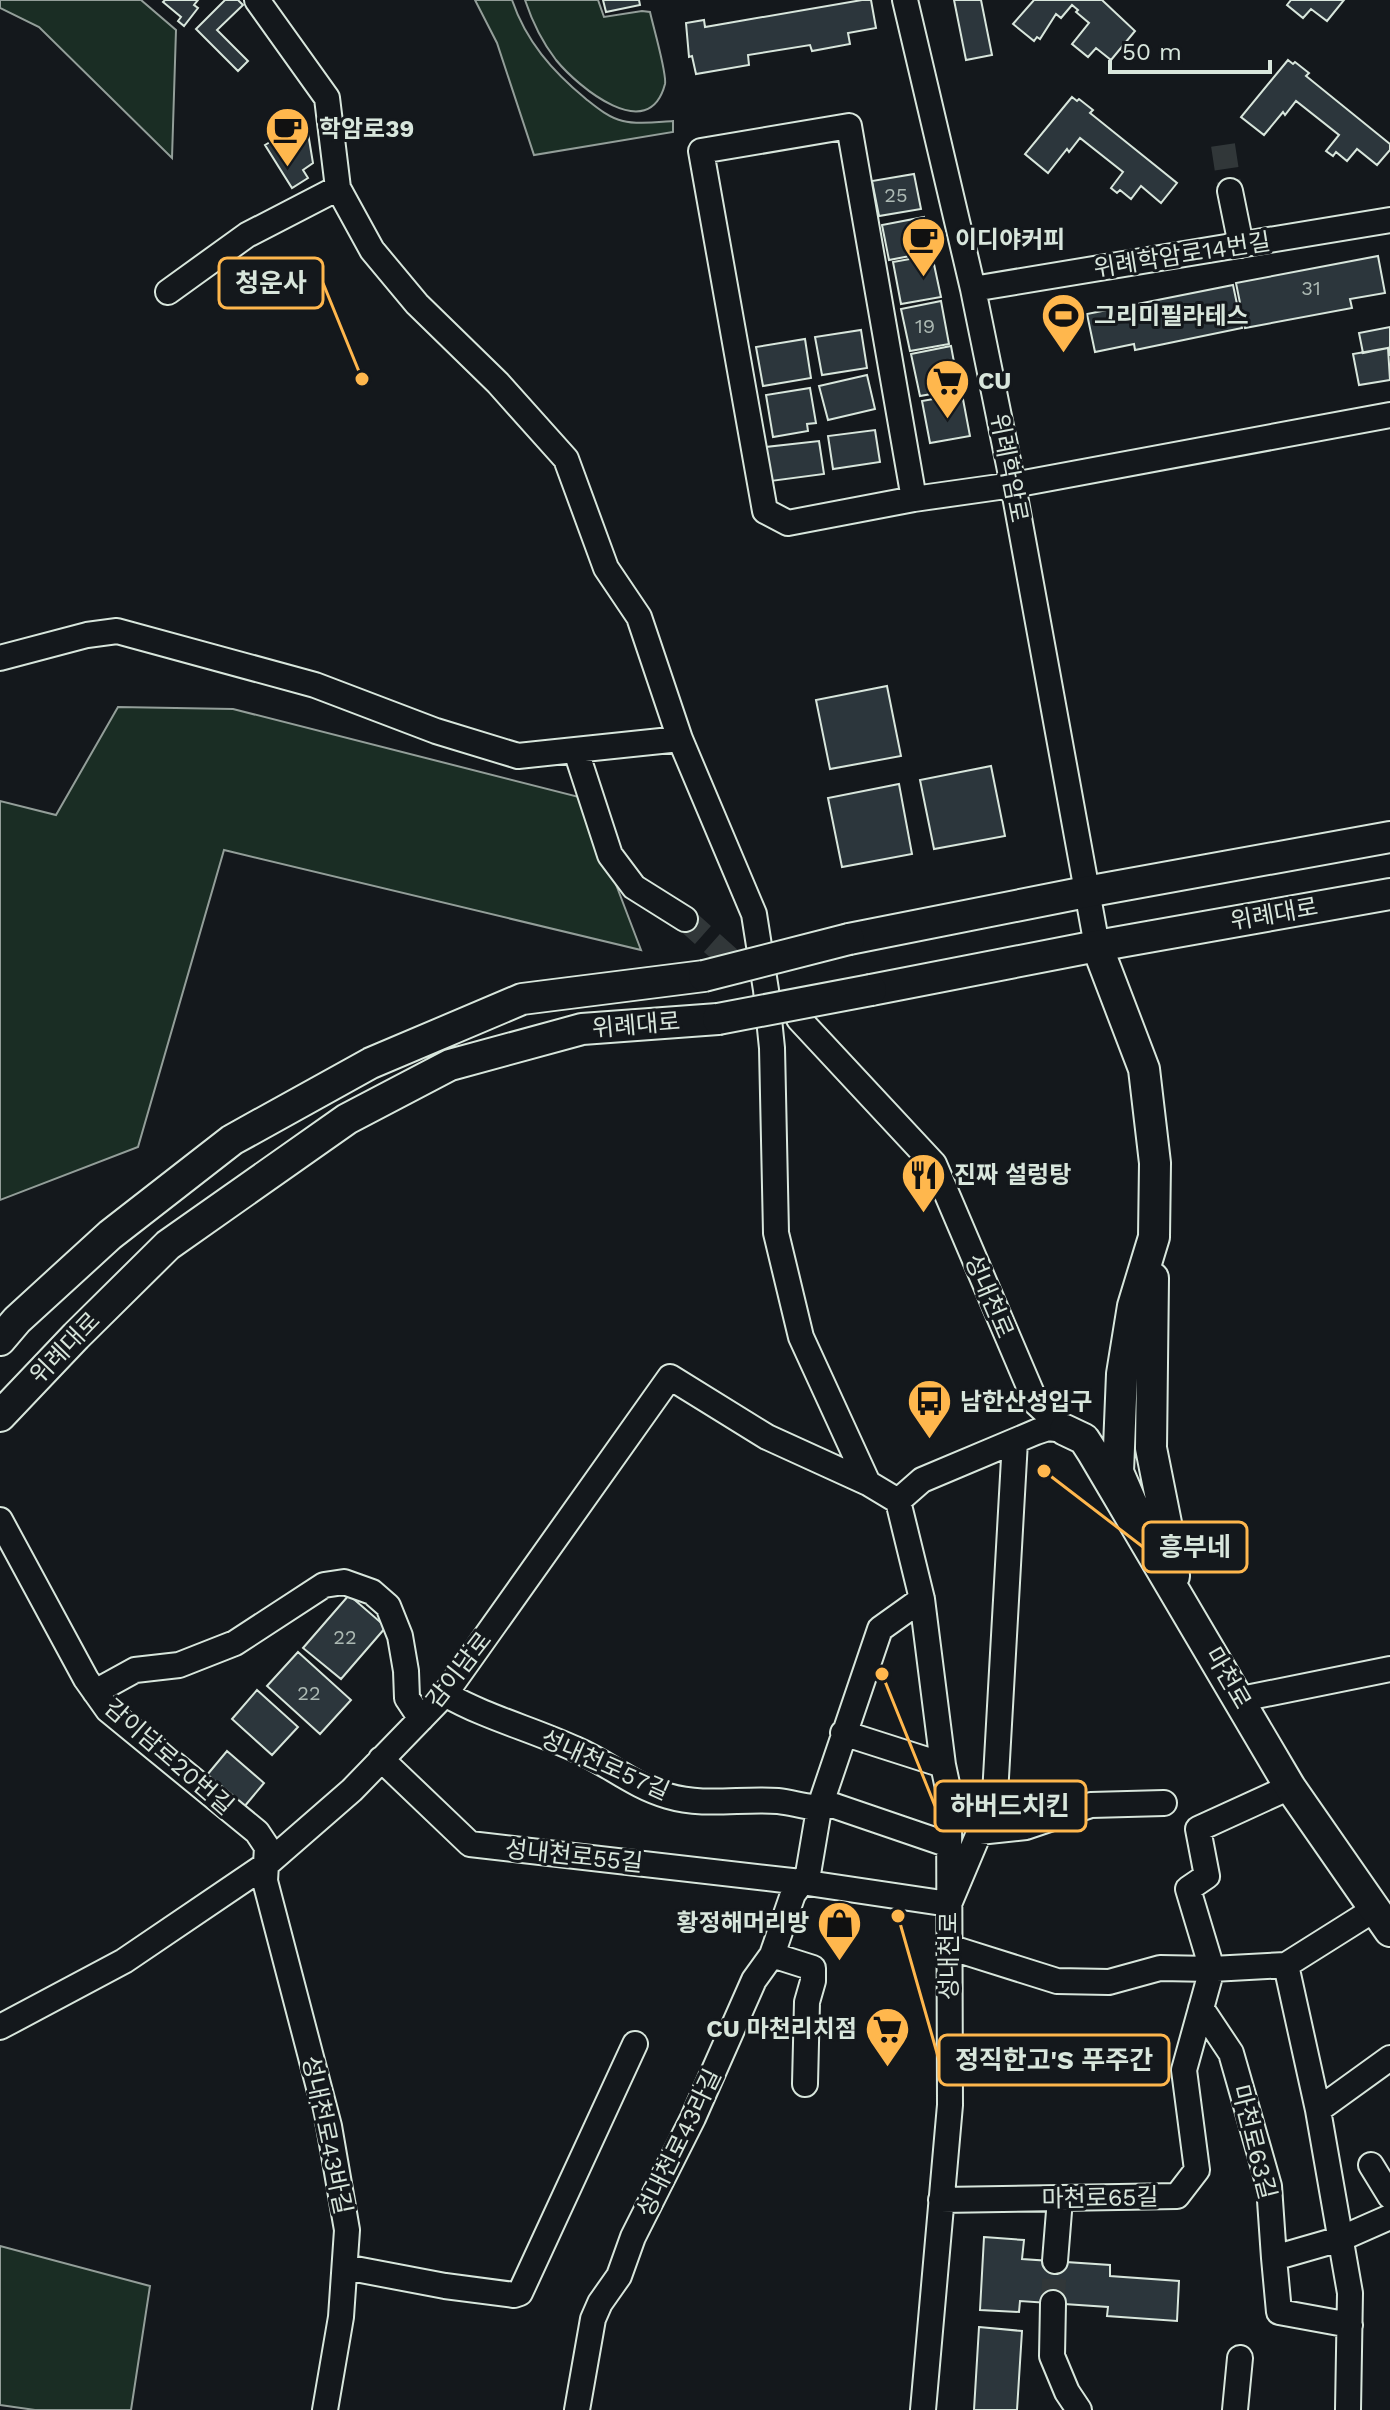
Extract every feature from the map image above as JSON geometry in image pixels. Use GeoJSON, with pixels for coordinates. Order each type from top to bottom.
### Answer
{"type":"FeatureCollection","features":[{"type":"Feature","properties":{"kind":"main road","name":"위례대로"},"geometry":{"type":"LineString","coordinates":[[0,1340],[17,1320],[110,1235],[232,1140],[371,1063],[522,999],[704,976],[849,939],[1390,837]]}},
{"type":"Feature","properties":{"kind":"main road","name":"위례대로"},"geometry":{"type":"LineString","coordinates":[[0,1416],[168,1245],[360,1112],[450,1065],[582,1029],[718,1019],[1097,946],[1390,894]]}},
{"type":"Feature","properties":{"kind":"main road"},"geometry":{"type":"LineString","coordinates":[[1097,946],[1144,1069],[1155,1163],[1151,1448],[1176,1590]]}},
{"type":"Feature","properties":{"kind":"main road"},"geometry":{"type":"LineString","coordinates":[[1150,1546],[1118,1472],[1122,1374],[1133,1306],[1154,1237]]}},
{"type":"Feature","properties":{"kind":"main road","name":"마천로"},"geometry":{"type":"LineString","coordinates":[[1065,1430],[1087,1443],[1241,1699],[1290,1787],[1382,1920]]}},
{"type":"Feature","properties":{"kind":"street"},"geometry":{"type":"LineString","coordinates":[[257,0],[327,98],[338,188],[372,250],[417,304],[498,383],[566,459],[606,568],[639,617],[680,739],[754,914],[772,1048],[776,1233],[801,1337],[868,1483],[898,1501],[922,1480],[1048,1428],[1065,1430]]}},
{"type":"Feature","properties":{"kind":"street","name":"위례학암로"},"geometry":{"type":"LineString","coordinates":[[905,0],[973,289],[1013,485],[1097,946]]}},
{"type":"Feature","properties":{"kind":"street"},"geometry":{"type":"LineString","coordinates":[[914,499],[849,126],[701,151],[765,511],[788,523],[1390,415]]}},
{"type":"Feature","properties":{"kind":"street"},"geometry":{"type":"LineString","coordinates":[[168,292],[247,235],[338,188]]}},
{"type":"Feature","properties":{"kind":"street"},"geometry":{"type":"LineString","coordinates":[[1230,191],[1241,245]]}},
{"type":"Feature","properties":{"kind":"street","name":"위례학암로14번길"},"geometry":{"type":"LineString","coordinates":[[973,289],[1390,220]]}},
{"type":"Feature","properties":{"kind":"street"},"geometry":{"type":"LineString","coordinates":[[0,658],[87,635],[117,631],[315,685],[436,731],[518,756],[680,739]]}},
{"type":"Feature","properties":{"kind":"street"},"geometry":{"type":"LineString","coordinates":[[576,751],[610,855],[634,887],[685,919]]}},
{"type":"Feature","properties":{"kind":"street","name":"성내천로"},"geometry":{"type":"LineString","coordinates":[[799,1019],[934,1164],[1036,1403],[1065,1430]]}},
{"type":"Feature","properties":{"kind":"street","name":"감이남로"},"geometry":{"type":"LineString","coordinates":[[0,2027],[124,1961],[267,1864],[352,1790],[445,1694],[670,1377],[767,1437],[868,1483]]}},
{"type":"Feature","properties":{"kind":"street"},"geometry":{"type":"LineString","coordinates":[[949,1904],[995,1795],[1015,1441]]}},
{"type":"Feature","properties":{"kind":"street","name":"성내천로"},"geometry":{"type":"LineString","coordinates":[[898,1501],[922,1599],[949,1793],[950,2105],[923,2410]]}},
{"type":"Feature","properties":{"kind":"street","name":"감이남로20번길"},"geometry":{"type":"LineString","coordinates":[[0,1520],[95,1692],[108,1710],[257,1832],[267,1847],[267,1864]]}},
{"type":"Feature","properties":{"kind":"street"},"geometry":{"type":"LineString","coordinates":[[95,1692],[135,1670],[179,1665],[235,1643],[324,1585],[344,1582],[372,1592],[388,1606],[400,1636],[407,1698],[421,1719]]}},
{"type":"Feature","properties":{"kind":"street"},"geometry":{"type":"LineString","coordinates":[[801,1882],[808,1874],[819,1809],[880,1629],[922,1599]]}},
{"type":"Feature","properties":{"kind":"street"},"geometry":{"type":"LineString","coordinates":[[1241,1699],[1390,1669]]}},
{"type":"Feature","properties":{"kind":"street","name":"성내천로57길"},"geometry":{"type":"LineString","coordinates":[[445,1694],[473,1710],[578,1750],[632,1783],[669,1796],[704,1803],[780,1801],[819,1809],[832,1805],[949,1845]]}},
{"type":"Feature","properties":{"kind":"street"},"geometry":{"type":"LineString","coordinates":[[843,1733],[943,1765]]}},
{"type":"Feature","properties":{"kind":"street","name":"성내천로55길"},"geometry":{"type":"LineString","coordinates":[[381,1759],[470,1844],[801,1882],[949,1904]]}},
{"type":"Feature","properties":{"kind":"street"},"geometry":{"type":"LineString","coordinates":[[1212,1969],[1188,1889],[1207,1876],[1198,1829],[1290,1787]]}},
{"type":"Feature","properties":{"kind":"street"},"geometry":{"type":"LineString","coordinates":[[979,1832],[1026,1827],[1091,1805],[1164,1803]]}},
{"type":"Feature","properties":{"kind":"street","name":"성내천로43바길"},"geometry":{"type":"LineString","coordinates":[[267,1864],[265,1881],[329,2126],[347,2230],[341,2317],[325,2410]]}},
{"type":"Feature","properties":{"kind":"street","name":"성내천로43라길"},"geometry":{"type":"LineString","coordinates":[[577,2410],[593,2319],[619,2276],[633,2237],[693,2118],[754,1980],[772,1955],[793,1894],[801,1882]]}},
{"type":"Feature","properties":{"kind":"street"},"geometry":{"type":"LineString","coordinates":[[949,1947],[1057,1981],[1109,1982],[1160,1968],[1286,1965],[1382,1920]]}},
{"type":"Feature","properties":{"kind":"street"},"geometry":{"type":"LineString","coordinates":[[772,1955],[813,1968],[807,2002],[805,2084]]}},
{"type":"Feature","properties":{"kind":"street"},"geometry":{"type":"LineString","coordinates":[[1286,1965],[1318,2110],[1350,2293],[1348,2410]]}},
{"type":"Feature","properties":{"kind":"street","name":"마천로65길"},"geometry":{"type":"LineString","coordinates":[[941,2200],[1177,2196],[1197,2170],[1184,2070],[1212,1969]]}},
{"type":"Feature","properties":{"kind":"street","name":"마천로63길"},"geometry":{"type":"LineString","coordinates":[[1201,2008],[1231,2053],[1269,2186],[1279,2312],[1350,2325]]}},
{"type":"Feature","properties":{"kind":"street"},"geometry":{"type":"LineString","coordinates":[[345,2267],[445,2286],[514,2295],[520,2293],[635,2044]]}},
{"type":"Feature","properties":{"kind":"street"},"geometry":{"type":"LineString","coordinates":[[1318,2110],[1390,2058]]}},
{"type":"Feature","properties":{"kind":"street"},"geometry":{"type":"LineString","coordinates":[[1371,2165],[1390,2196]]}},
{"type":"Feature","properties":{"kind":"street"},"geometry":{"type":"LineString","coordinates":[[1055,2261],[1060,2199]]}},
{"type":"Feature","properties":{"kind":"street"},"geometry":{"type":"LineString","coordinates":[[1274,2258],[1340,2239],[1390,2217]]}},
{"type":"Feature","properties":{"kind":"street"},"geometry":{"type":"LineString","coordinates":[[1053,2303],[1052,2356],[1067,2392],[1079,2410]]}},
{"type":"Feature","properties":{"kind":"street"},"geometry":{"type":"LineString","coordinates":[[1235,2410],[1240,2358]]}},
{"type":"Feature","properties":{"kind":"green space"},"geometry":{"type":"Polygon","coordinates":[[[0,0],[141,0],[176,30],[172,158],[39,27],[0,8],[0,0]]]}},
{"type":"Feature","properties":{"kind":"green space"},"geometry":{"type":"Polygon","coordinates":[[[475,0],[512,0],[525,29],[551,66],[603,112],[629,122],[673,121],[673,132],[534,155],[497,43],[475,0]]]}},
{"type":"Feature","properties":{"kind":"green space"},"geometry":{"type":"Polygon","coordinates":[[[525,0],[598,0],[604,17],[650,12],[665,78],[657,102],[644,110],[629,111],[596,96],[580,84],[546,46],[525,0]]]}},
{"type":"Feature","properties":{"kind":"green space"},"geometry":{"type":"Polygon","coordinates":[[[118,707],[233,709],[583,798],[641,950],[224,850],[138,1147],[0,1200],[0,801],[56,815],[118,707]]]}},
{"type":"Feature","properties":{"kind":"green space"},"geometry":{"type":"Polygon","coordinates":[[[0,2246],[150,2286],[131,2410],[35,2410],[0,2405],[0,2246]]]}},
{"type":"Feature","properties":{"kind":"building"},"geometry":{"type":"Polygon","coordinates":[[[198,0],[194,5],[198,8],[184,26],[178,21],[181,17],[163,2],[198,0]]]}},
{"type":"Feature","properties":{"kind":"building"},"geometry":{"type":"Polygon","coordinates":[[[225,0],[238,0],[243,5],[217,30],[248,61],[238,71],[196,29],[225,0]]]}},
{"type":"Feature","properties":{"kind":"building"},"geometry":{"type":"Polygon","coordinates":[[[603,0],[639,0],[640,5],[606,12],[603,0]]]}},
{"type":"Feature","properties":{"kind":"building"},"geometry":{"type":"Polygon","coordinates":[[[871,0],[876,28],[848,33],[850,44],[812,51],[810,45],[748,55],[749,65],[696,74],[692,56],[689,57],[686,23],[704,20],[705,27],[871,0]]]}},
{"type":"Feature","properties":{"kind":"building"},"geometry":{"type":"Polygon","coordinates":[[[954,0],[981,0],[992,55],[966,60],[954,0]]]}},
{"type":"Feature","properties":{"kind":"building"},"geometry":{"type":"Polygon","coordinates":[[[1034,0],[1102,0],[1135,31],[1111,60],[1096,48],[1088,57],[1072,44],[1089,23],[1072,5],[1061,18],[1056,14],[1040,39],[1037,37],[1034,41],[1013,24],[1034,0]]]}},
{"type":"Feature","properties":{"kind":"building"},"geometry":{"type":"Polygon","coordinates":[[[1291,0],[1344,0],[1327,21],[1311,9],[1303,18],[1287,5],[1291,0]]]}},
{"type":"Feature","properties":{"kind":"building"},"geometry":{"type":"Polygon","coordinates":[[[1288,60],[1309,73],[1306,76],[1390,144],[1390,150],[1377,165],[1357,149],[1347,161],[1336,152],[1333,156],[1326,151],[1339,135],[1296,101],[1264,135],[1241,117],[1288,60]]]}},
{"type":"Feature","properties":{"kind":"building"},"geometry":{"type":"Polygon","coordinates":[[[1072,97],[1093,110],[1090,113],[1177,183],[1161,203],[1141,186],[1131,199],[1120,190],[1117,193],[1111,188],[1123,172],[1080,138],[1048,173],[1025,154],[1072,97]]]}},
{"type":"Feature","properties":{"kind":"building"},"geometry":{"type":"Polygon","coordinates":[[[306,121],[313,163],[303,170],[308,178],[292,188],[265,145],[306,121]]]}},
{"type":"Feature","properties":{"kind":"building"},"geometry":{"type":"Polygon","coordinates":[[[914,174],[921,209],[879,216],[872,181],[914,174]]]}},
{"type":"Feature","properties":{"kind":"building"},"geometry":{"type":"Polygon","coordinates":[[[924,217],[931,252],[889,260],[882,225],[924,217]]]}},
{"type":"Feature","properties":{"kind":"building"},"geometry":{"type":"Polygon","coordinates":[[[932,255],[941,297],[901,304],[893,262],[932,255]]]}},
{"type":"Feature","properties":{"kind":"building"},"geometry":{"type":"Polygon","coordinates":[[[1378,256],[1385,293],[1350,299],[1352,308],[1245,328],[1236,283],[1378,256]]]}},
{"type":"Feature","properties":{"kind":"building"},"geometry":{"type":"Polygon","coordinates":[[[1233,285],[1242,328],[1135,350],[1134,344],[1095,352],[1087,314],[1233,285]]]}},
{"type":"Feature","properties":{"kind":"building"},"geometry":{"type":"Polygon","coordinates":[[[941,301],[949,344],[910,351],[901,309],[941,301]]]}},
{"type":"Feature","properties":{"kind":"building"},"geometry":{"type":"Polygon","coordinates":[[[1390,327],[1390,356],[1388,348],[1363,353],[1359,333],[1390,327]]]}},
{"type":"Feature","properties":{"kind":"building"},"geometry":{"type":"Polygon","coordinates":[[[861,330],[867,368],[822,375],[815,337],[861,330]]]}},
{"type":"Feature","properties":{"kind":"building"},"geometry":{"type":"Polygon","coordinates":[[[805,339],[811,378],[763,386],[756,347],[805,339]]]}},
{"type":"Feature","properties":{"kind":"building"},"geometry":{"type":"Polygon","coordinates":[[[951,346],[959,389],[920,396],[911,354],[951,346]]]}},
{"type":"Feature","properties":{"kind":"building"},"geometry":{"type":"Polygon","coordinates":[[[1388,348],[1390,380],[1359,385],[1353,354],[1388,348]]]}},
{"type":"Feature","properties":{"kind":"building"},"geometry":{"type":"Polygon","coordinates":[[[867,375],[875,409],[828,420],[819,386],[867,375]]]}},
{"type":"Feature","properties":{"kind":"building"},"geometry":{"type":"Polygon","coordinates":[[[810,388],[816,423],[807,424],[808,431],[773,437],[766,395],[810,388]]]}},
{"type":"Feature","properties":{"kind":"building"},"geometry":{"type":"Polygon","coordinates":[[[962,394],[970,436],[930,443],[922,401],[962,394]]]}},
{"type":"Feature","properties":{"kind":"building"},"geometry":{"type":"Polygon","coordinates":[[[875,430],[880,462],[833,469],[828,436],[875,430]]]}},
{"type":"Feature","properties":{"kind":"building"},"geometry":{"type":"Polygon","coordinates":[[[819,441],[824,474],[771,481],[766,447],[819,441]]]}},
{"type":"Feature","properties":{"kind":"building"},"geometry":{"type":"Polygon","coordinates":[[[887,686],[901,756],[830,769],[816,700],[887,686]]]}},
{"type":"Feature","properties":{"kind":"building"},"geometry":{"type":"Polygon","coordinates":[[[991,766],[1005,836],[934,849],[920,780],[991,766]]]}},
{"type":"Feature","properties":{"kind":"building"},"geometry":{"type":"Polygon","coordinates":[[[899,784],[912,854],[842,867],[828,798],[899,784]]]}},
{"type":"Feature","properties":{"kind":"building"},"geometry":{"type":"Polygon","coordinates":[[[349,1595],[386,1627],[341,1679],[303,1648],[349,1595]]]}},
{"type":"Feature","properties":{"kind":"building"},"geometry":{"type":"Polygon","coordinates":[[[298,1652],[351,1700],[320,1734],[267,1686],[298,1652]]]}},
{"type":"Feature","properties":{"kind":"building"},"geometry":{"type":"Polygon","coordinates":[[[257,1690],[298,1727],[272,1755],[232,1719],[257,1690]]]}},
{"type":"Feature","properties":{"kind":"building"},"geometry":{"type":"Polygon","coordinates":[[[227,1751],[264,1783],[244,1807],[207,1775],[227,1751]]]}},
{"type":"Feature","properties":{"kind":"building"},"geometry":{"type":"Polygon","coordinates":[[[984,2237],[1024,2240],[1022,2259],[1110,2265],[1110,2276],[1179,2281],[1177,2321],[1107,2316],[1108,2307],[1020,2301],[1019,2312],[980,2310],[984,2237]]]}},
{"type":"Feature","properties":{"kind":"building"},"geometry":{"type":"Polygon","coordinates":[[[979,2327],[1022,2331],[1017,2410],[974,2410],[979,2327]]]}},
{"type":"Feature","properties":{"kind":"tunnel"},"geometry":{"type":"LineString","coordinates":[[1223,145],[1230,191]]}},
{"type":"Feature","properties":{"kind":"tunnel"},"geometry":{"type":"LineString","coordinates":[[685,919],[749,976]]}},
{"type":"Feature","properties":{"kind":"tunnel"},"geometry":{"type":"LineString","coordinates":[[1053,2303],[1055,2261]]}},
{"type":"Feature","properties":{"kind":"place","name":"학암로39"},"geometry":{"type":"Point","coordinates":[288,168]}},
{"type":"Feature","properties":{"kind":"place","name":"이디야커피"},"geometry":{"type":"Point","coordinates":[924,279]}},
{"type":"Feature","properties":{"kind":"place","name":"그리미필라테스"},"geometry":{"type":"Point","coordinates":[1063,355]}},
{"type":"Feature","properties":{"kind":"place","name":"청운사"},"geometry":{"type":"Point","coordinates":[362,379]}},
{"type":"Feature","properties":{"kind":"place","name":"CU"},"geometry":{"type":"Point","coordinates":[947,420]}},
{"type":"Feature","properties":{"kind":"place","name":"진짜 설렁탕"},"geometry":{"type":"Point","coordinates":[923,1214]}},
{"type":"Feature","properties":{"kind":"place","name":"남한산성입구"},"geometry":{"type":"Point","coordinates":[929,1441]}},
{"type":"Feature","properties":{"kind":"place","name":"흥부네"},"geometry":{"type":"Point","coordinates":[1044,1471]}},
{"type":"Feature","properties":{"kind":"place","name":"하버드치킨"},"geometry":{"type":"Point","coordinates":[882,1674]}},
{"type":"Feature","properties":{"kind":"place","name":"정직한고'S 푸주간"},"geometry":{"type":"Point","coordinates":[898,1916]}},
{"type":"Feature","properties":{"kind":"place","name":"황정해머리방"},"geometry":{"type":"Point","coordinates":[840,1962]}},
{"type":"Feature","properties":{"kind":"place","name":"CU 마천리치점"},"geometry":{"type":"Point","coordinates":[888,2068]}}]}
